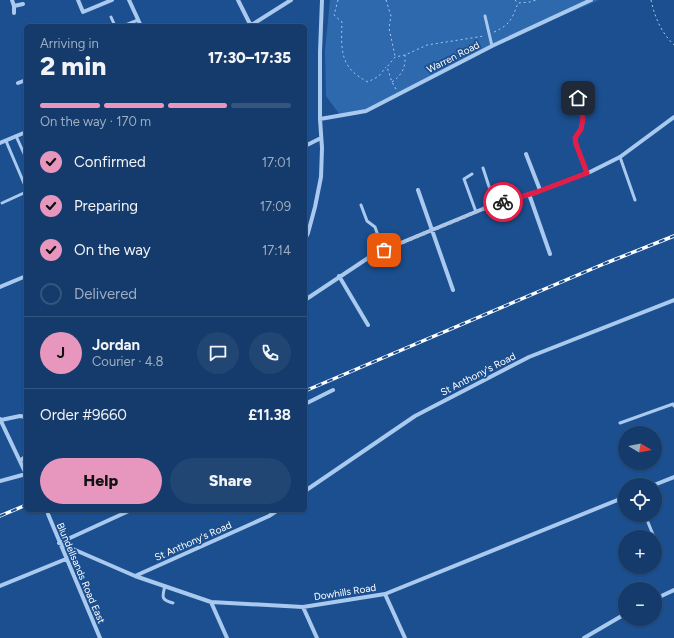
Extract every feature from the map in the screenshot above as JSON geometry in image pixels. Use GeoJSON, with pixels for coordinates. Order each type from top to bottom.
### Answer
{"type":"FeatureCollection","features":[{"type":"Feature","properties":{"kind":"street"},"geometry":{"type":"LineString","coordinates":[[12,0],[14,13]]}},
{"type":"Feature","properties":{"kind":"street"},"geometry":{"type":"LineString","coordinates":[[78,0],[83,12],[112,0]]}},
{"type":"Feature","properties":{"kind":"street"},"geometry":{"type":"LineString","coordinates":[[130,0],[140,24]]}},
{"type":"Feature","properties":{"kind":"street"},"geometry":{"type":"LineString","coordinates":[[238,0],[249,24]]}},
{"type":"Feature","properties":{"kind":"street"},"geometry":{"type":"LineString","coordinates":[[253,24],[290,0]]}},
{"type":"Feature","properties":{"kind":"street"},"geometry":{"type":"LineString","coordinates":[[307,233],[315,207],[321,177],[322,148],[320,119],[320,52],[322,0]]}},
{"type":"Feature","properties":{"kind":"street","name":"Warren Road"},"geometry":{"type":"LineString","coordinates":[[320,119],[366,111],[492,46],[591,0]]}},
{"type":"Feature","properties":{"kind":"street"},"geometry":{"type":"LineString","coordinates":[[14,6],[23,4]]}},
{"type":"Feature","properties":{"kind":"street"},"geometry":{"type":"LineString","coordinates":[[18,83],[24,81]]}},
{"type":"Feature","properties":{"kind":"street"},"geometry":{"type":"LineString","coordinates":[[578,98],[583,119],[581,129],[575,138],[587,173]]}},
{"type":"Feature","properties":{"kind":"street"},"geometry":{"type":"LineString","coordinates":[[307,299],[338,276],[374,254],[476,212],[587,173],[620,157],[674,117]]}},
{"type":"Feature","properties":{"kind":"street"},"geometry":{"type":"LineString","coordinates":[[0,143],[24,133]]}},
{"type":"Feature","properties":{"kind":"street"},"geometry":{"type":"LineString","coordinates":[[307,145],[321,138]]}},
{"type":"Feature","properties":{"kind":"street"},"geometry":{"type":"LineString","coordinates":[[526,154],[540,190]]}},
{"type":"Feature","properties":{"kind":"street"},"geometry":{"type":"LineString","coordinates":[[418,190],[453,290]]}},
{"type":"Feature","properties":{"kind":"street"},"geometry":{"type":"LineString","coordinates":[[529,194],[550,254]]}},
{"type":"Feature","properties":{"kind":"street"},"geometry":{"type":"LineString","coordinates":[[338,276],[368,325]]}},
{"type":"Feature","properties":{"kind":"street"},"geometry":{"type":"LineString","coordinates":[[0,287],[24,277]]}},
{"type":"Feature","properties":{"kind":"street","name":"St Anthony's Road"},"geometry":{"type":"LineString","coordinates":[[307,490],[415,416],[529,357],[674,300]]}},
{"type":"Feature","properties":{"kind":"street"},"geometry":{"type":"LineString","coordinates":[[307,403],[333,390]]}},
{"type":"Feature","properties":{"kind":"street"},"geometry":{"type":"LineString","coordinates":[[24,417],[20,416],[0,420],[24,470]]}},
{"type":"Feature","properties":{"kind":"street"},"geometry":{"type":"LineString","coordinates":[[20,461],[24,458]]}},
{"type":"Feature","properties":{"kind":"street"},"geometry":{"type":"LineString","coordinates":[[0,480],[24,474]]}},
{"type":"Feature","properties":{"kind":"street"},"geometry":{"type":"LineString","coordinates":[[662,482],[674,477]]}},
{"type":"Feature","properties":{"kind":"street","name":"Dowhills Road"},"geometry":{"type":"LineString","coordinates":[[59,543],[135,576],[211,602],[303,607],[385,594],[618,500]]}},
{"type":"Feature","properties":{"kind":"street"},"geometry":{"type":"LineString","coordinates":[[59,543],[127,512]]}},
{"type":"Feature","properties":{"kind":"street","name":"St Anthony's Road"},"geometry":{"type":"LineString","coordinates":[[135,576],[275,512]]}},
{"type":"Feature","properties":{"kind":"street","name":"Blundellsands Road East"},"geometry":{"type":"LineString","coordinates":[[48,514],[100,638]]}},
{"type":"Feature","properties":{"kind":"street"},"geometry":{"type":"LineString","coordinates":[[0,586],[66,559]]}},
{"type":"Feature","properties":{"kind":"street"},"geometry":{"type":"LineString","coordinates":[[662,596],[674,590]]}},
{"type":"Feature","properties":{"kind":"street"},"geometry":{"type":"LineString","coordinates":[[385,594],[405,638]]}},
{"type":"Feature","properties":{"kind":"street"},"geometry":{"type":"LineString","coordinates":[[211,602],[227,638]]}},
{"type":"Feature","properties":{"kind":"street"},"geometry":{"type":"LineString","coordinates":[[303,607],[317,638]]}},
{"type":"Feature","properties":{"kind":"street"},"geometry":{"type":"LineString","coordinates":[[584,638],[618,618]]}},
{"type":"Feature","properties":{"kind":"lane"},"geometry":{"type":"LineString","coordinates":[[485,16],[492,46]]}},
{"type":"Feature","properties":{"kind":"lane"},"geometry":{"type":"LineString","coordinates":[[111,17],[114,24]]}},
{"type":"Feature","properties":{"kind":"lane"},"geometry":{"type":"LineString","coordinates":[[128,24],[138,20]]}},
{"type":"Feature","properties":{"kind":"lane"},"geometry":{"type":"LineString","coordinates":[[16,136],[24,154]]}},
{"type":"Feature","properties":{"kind":"lane"},"geometry":{"type":"LineString","coordinates":[[6,140],[24,183]]}},
{"type":"Feature","properties":{"kind":"lane"},"geometry":{"type":"LineString","coordinates":[[620,157],[635,200]]}},
{"type":"Feature","properties":{"kind":"lane"},"geometry":{"type":"LineString","coordinates":[[483,168],[495,205]]}},
{"type":"Feature","properties":{"kind":"lane"},"geometry":{"type":"LineString","coordinates":[[472,174],[464,179],[476,212]]}},
{"type":"Feature","properties":{"kind":"lane"},"geometry":{"type":"LineString","coordinates":[[2,203],[24,193]]}},
{"type":"Feature","properties":{"kind":"lane"},"geometry":{"type":"LineString","coordinates":[[361,205],[367,221],[375,228],[380,244],[384,250]]}},
{"type":"Feature","properties":{"kind":"lane"},"geometry":{"type":"LineString","coordinates":[[620,423],[673,404],[674,406]]}},
{"type":"Feature","properties":{"kind":"lane"},"geometry":{"type":"LineString","coordinates":[[165,586],[163,595],[164,599],[173,603]]}},
{"type":"Feature","properties":{"kind":"path"},"geometry":{"type":"LineString","coordinates":[[338,0],[334,15],[342,22],[343,51],[347,66],[359,77],[368,82],[378,76],[395,57],[427,45],[490,34],[503,28],[512,19],[518,3]]}},
{"type":"Feature","properties":{"kind":"path"},"geometry":{"type":"LineString","coordinates":[[386,0],[391,16],[389,28],[395,57]]}},
{"type":"Feature","properties":{"kind":"path"},"geometry":{"type":"LineString","coordinates":[[515,0],[518,3],[536,0]]}},
{"type":"Feature","properties":{"kind":"path"},"geometry":{"type":"LineString","coordinates":[[651,0],[654,14],[660,28],[674,45]]}},
{"type":"Feature","properties":{"kind":"path"},"geometry":{"type":"LineString","coordinates":[[392,82],[399,77],[406,64],[405,54]]}},
{"type":"Feature","properties":{"kind":"path"},"geometry":{"type":"LineString","coordinates":[[388,65],[387,67],[392,82],[398,94]]}},
{"type":"Feature","properties":{"kind":"shaded area"},"geometry":{"type":"Polygon","coordinates":[[[330,0],[599,0],[492,46],[366,111],[340,115],[326,96],[325,50],[330,0]]]}},
{"type":"Feature","properties":{"kind":"railway"},"geometry":{"type":"LineString","coordinates":[[307,390],[606,263],[674,236]]}},
{"type":"Feature","properties":{"kind":"railway"},"geometry":{"type":"LineString","coordinates":[[0,516],[24,506]]}},
{"type":"Feature","properties":{"kind":"way so far"},"geometry":{"type":"LineString","coordinates":[[384,250],[503,202]]}},
{"type":"Feature","properties":{"kind":"route"},"geometry":{"type":"LineString","coordinates":[[503,202],[537,192],[587,173],[575,138],[581,129],[583,119],[578,98]]}}]}
